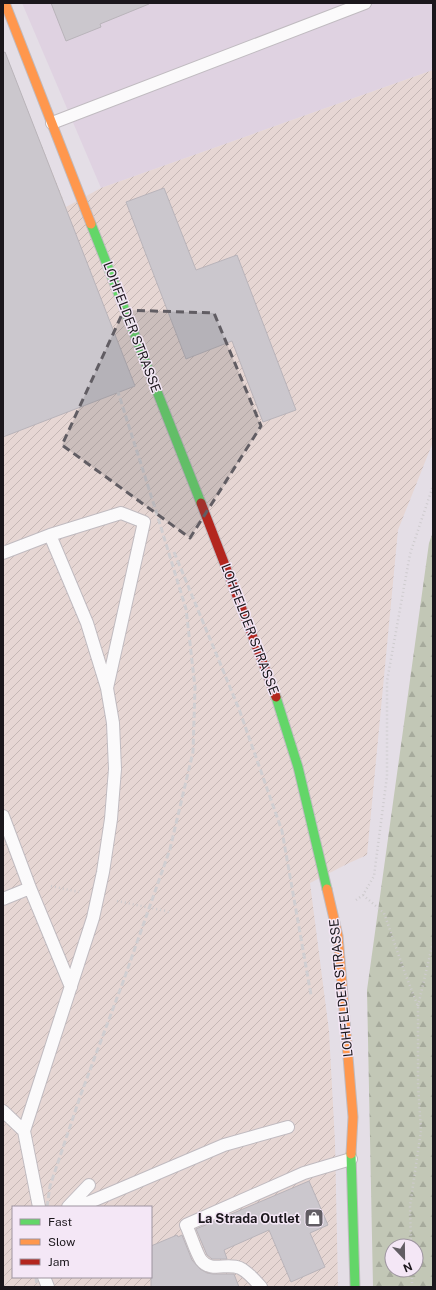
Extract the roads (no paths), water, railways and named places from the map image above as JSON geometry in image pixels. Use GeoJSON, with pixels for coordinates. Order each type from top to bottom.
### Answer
{"type":"FeatureCollection","features":[{"type":"Feature","properties":{"kind":"street","name":"LOHFELDER STRASSE"},"geometry":{"type":"LineString","coordinates":[[5,3],[276,695],[298,767],[338,936],[353,1118],[353,1286]]}},
{"type":"Feature","properties":{"kind":"lane"},"geometry":{"type":"LineString","coordinates":[[52,123],[365,3]]}},
{"type":"Feature","properties":{"kind":"lane"},"geometry":{"type":"LineString","coordinates":[[3,553],[50,535],[121,513],[144,522],[108,688]]}},
{"type":"Feature","properties":{"kind":"lane"},"geometry":{"type":"LineString","coordinates":[[39,1206],[24,1131],[93,918],[103,872],[115,769],[114,723],[108,688],[87,623],[50,535]]}},
{"type":"Feature","properties":{"kind":"lane"},"geometry":{"type":"LineString","coordinates":[[3,816],[30,888],[71,987]]}},
{"type":"Feature","properties":{"kind":"lane"},"geometry":{"type":"LineString","coordinates":[[3,899],[30,888]]}},
{"type":"Feature","properties":{"kind":"lane"},"geometry":{"type":"LineString","coordinates":[[3,1111],[24,1131]]}},
{"type":"Feature","properties":{"kind":"lane"},"geometry":{"type":"LineString","coordinates":[[80,1206],[224,1145],[288,1127]]}},
{"type":"Feature","properties":{"kind":"lane"},"geometry":{"type":"LineString","coordinates":[[261,1287],[253,1277],[239,1268],[228,1266],[212,1268],[201,1261],[186,1225],[304,1173],[352,1159]]}},
{"type":"Feature","properties":{"kind":"lane"},"geometry":{"type":"LineString","coordinates":[[69,1206],[89,1185]]}},
{"type":"Feature","properties":{"kind":"railway"},"geometry":{"type":"LineString","coordinates":[[47,1206],[50,1186],[81,1094],[123,982],[170,849],[193,752],[195,687],[186,609],[118,392]]}},
{"type":"Feature","properties":{"kind":"railway"},"geometry":{"type":"LineString","coordinates":[[174,552],[239,709],[282,831],[311,995]]}},
{"type":"Feature","properties":{"kind":"railway"},"geometry":{"type":"LineString","coordinates":[[36,1278],[37,1287]]}},
{"type":"Feature","properties":{"kind":"place","name":"La Strada Outlet"},"geometry":{"type":"Point","coordinates":[314,1218]}}]}
